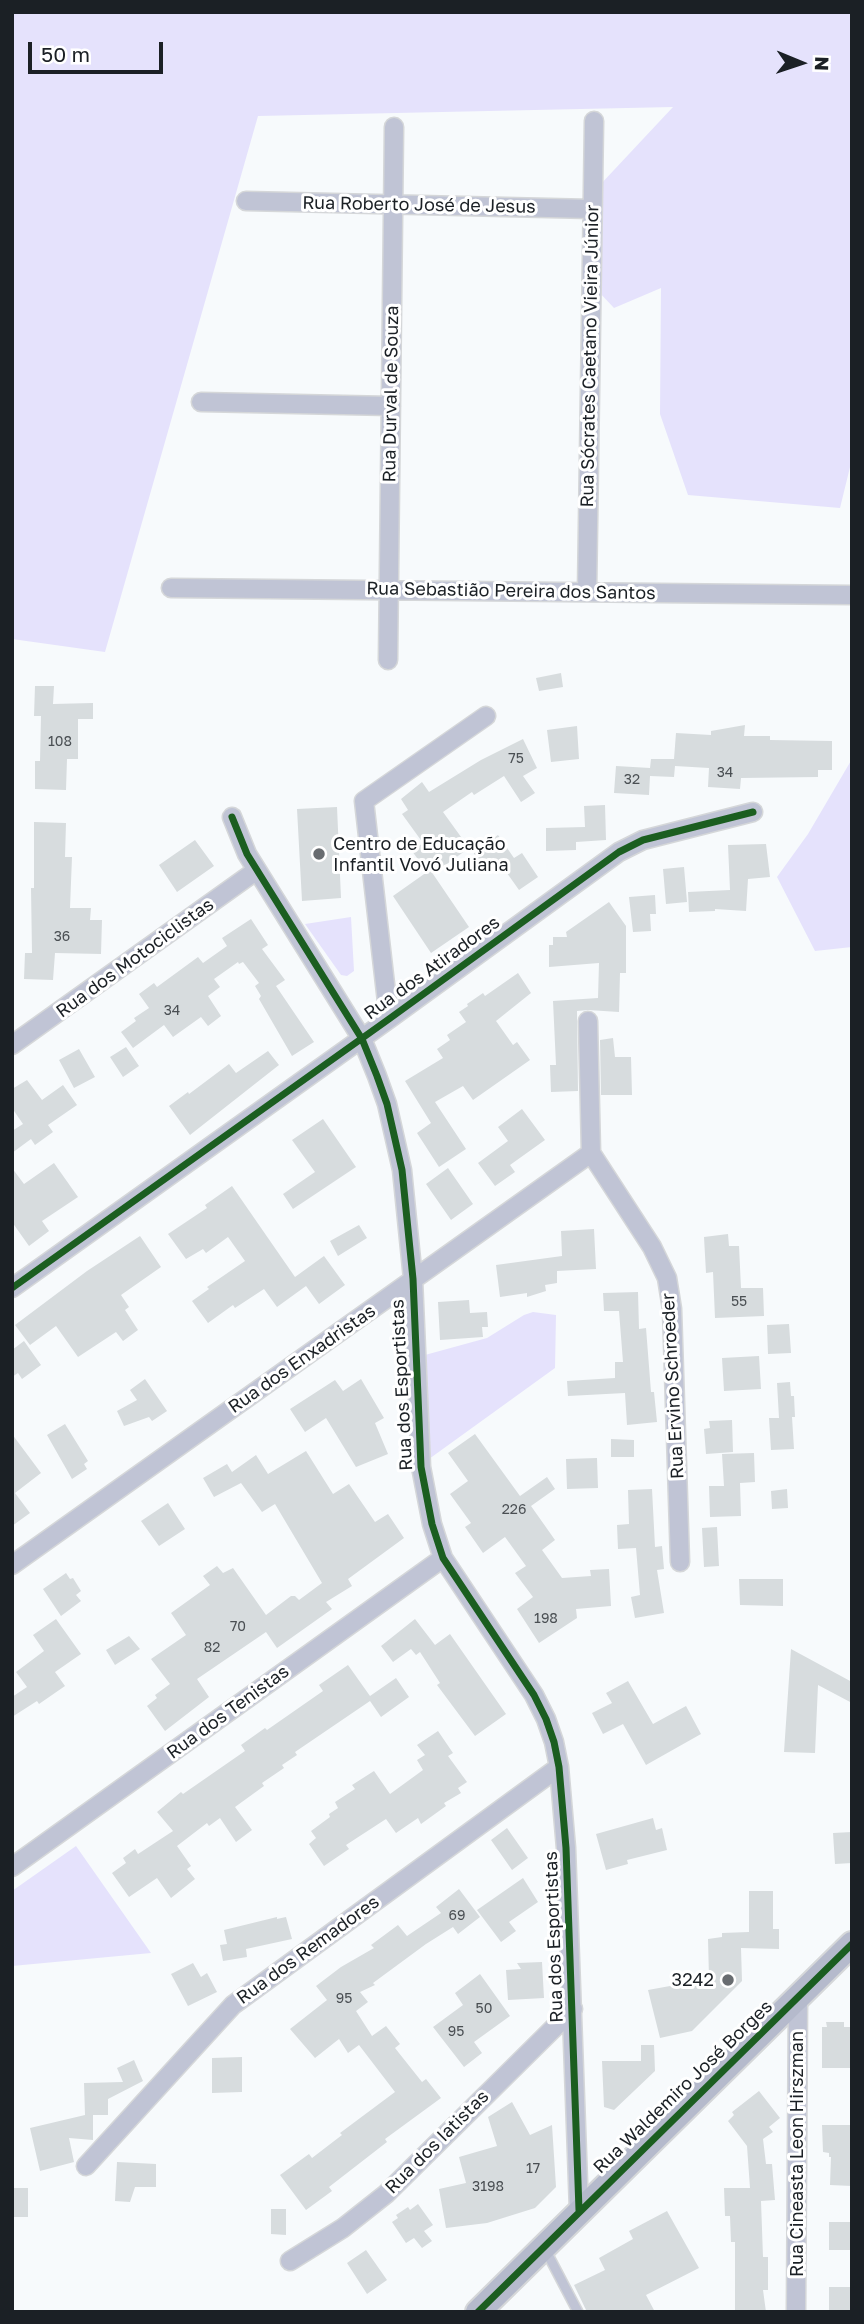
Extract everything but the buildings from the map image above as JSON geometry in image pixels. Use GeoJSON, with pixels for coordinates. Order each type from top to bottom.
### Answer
{"type":"FeatureCollection","features":[{"type":"Feature","properties":{"kind":"main road","name":"Rua Waldemiro José Borges"},"geometry":{"type":"LineString","coordinates":[[478,2312],[852,1944]]}},
{"type":"Feature","properties":{"kind":"street","name":"Rua Sócrates Caetano Vieira Júnior"},"geometry":{"type":"LineString","coordinates":[[587,592],[594,121]]}},
{"type":"Feature","properties":{"kind":"street","name":"Rua Durval de Souza"},"geometry":{"type":"LineString","coordinates":[[388,660],[394,127]]}},
{"type":"Feature","properties":{"kind":"street","name":"Rua Roberto José de Jesus"},"geometry":{"type":"LineString","coordinates":[[246,201],[592,209]]}},
{"type":"Feature","properties":{"kind":"street"},"geometry":{"type":"LineString","coordinates":[[201,402],[391,406]]}},
{"type":"Feature","properties":{"kind":"street","name":"Rua Sebastião Pereira dos Santos"},"geometry":{"type":"LineString","coordinates":[[171,588],[852,595]]}},
{"type":"Feature","properties":{"kind":"street"},"geometry":{"type":"LineString","coordinates":[[389,1019],[364,801],[486,716]]}},
{"type":"Feature","properties":{"kind":"street","name":"Rua dos Atiradores"},"geometry":{"type":"LineString","coordinates":[[12,1288],[619,852],[643,840],[753,812]]}},
{"type":"Feature","properties":{"kind":"street","name":"Rua dos Esportistas"},"geometry":{"type":"LineString","coordinates":[[232,817],[247,854],[362,1039],[387,1104],[402,1170],[413,1279],[421,1467],[432,1524],[443,1558],[534,1695],[554,1742],[559,1767],[566,1848],[579,2210]]}},
{"type":"Feature","properties":{"kind":"street","name":"Rua dos Motociclistas"},"geometry":{"type":"LineString","coordinates":[[12,1045],[257,870]]}},
{"type":"Feature","properties":{"kind":"street"},"geometry":{"type":"LineString","coordinates":[[588,1021],[591,1153]]}},
{"type":"Feature","properties":{"kind":"street","name":"Rua dos Enxadristas"},"geometry":{"type":"LineString","coordinates":[[12,1565],[591,1153]]}},
{"type":"Feature","properties":{"kind":"street","name":"Rua Ervino Schroeder"},"geometry":{"type":"LineString","coordinates":[[591,1153],[652,1247],[667,1278],[672,1309],[680,1562]]}},
{"type":"Feature","properties":{"kind":"street","name":"Rua dos Tenistas"},"geometry":{"type":"LineString","coordinates":[[12,1867],[443,1558]]}},
{"type":"Feature","properties":{"kind":"street","name":"Rua dos Remadores"},"geometry":{"type":"LineString","coordinates":[[86,2166],[233,2005],[559,1767]]}},
{"type":"Feature","properties":{"kind":"street","name":"Rua Cineasta Leon Hirszman"},"geometry":{"type":"LineString","coordinates":[[796,2312],[798,1997]]}},
{"type":"Feature","properties":{"kind":"street","name":"Rua dos Iatistas"},"geometry":{"type":"LineString","coordinates":[[290,2261],[343,2228],[386,2194],[573,2009]]}},
{"type":"Feature","properties":{"kind":"lane"},"geometry":{"type":"LineString","coordinates":[[545,2248],[578,2312]]}},
{"type":"Feature","properties":{"kind":"shaded area"},"geometry":{"type":"Polygon","coordinates":[[[12,12],[852,12],[852,459],[840,508],[688,495],[660,414],[661,288],[614,308],[598,291],[599,186],[673,107],[258,116],[105,652],[12,639],[12,12]]]}},
{"type":"Feature","properties":{"kind":"shaded area"},"geometry":{"type":"Polygon","coordinates":[[[852,759],[852,947],[815,951],[777,877],[808,834],[852,759]]]}},
{"type":"Feature","properties":{"kind":"shaded area"},"geometry":{"type":"Polygon","coordinates":[[[351,917],[354,971],[347,976],[341,975],[305,924],[351,917]]]}},
{"type":"Feature","properties":{"kind":"shaded area"},"geometry":{"type":"Polygon","coordinates":[[[533,1312],[556,1315],[555,1368],[429,1459],[425,1355],[487,1338],[533,1312]]]}},
{"type":"Feature","properties":{"kind":"shaded area"},"geometry":{"type":"Polygon","coordinates":[[[76,1846],[151,1953],[12,1966],[12,1891],[76,1846]]]}},
{"type":"Feature","properties":{"kind":"cycle path"},"geometry":{"type":"LineString","coordinates":[[12,1288],[619,852],[643,840],[753,812]]}},
{"type":"Feature","properties":{"kind":"cycle path"},"geometry":{"type":"LineString","coordinates":[[232,817],[247,854],[362,1039],[387,1104],[402,1170],[413,1279],[421,1467],[432,1524],[443,1558],[534,1695],[554,1742],[559,1767],[566,1848],[579,2210]]}},
{"type":"Feature","properties":{"kind":"cycle path"},"geometry":{"type":"LineString","coordinates":[[478,2312],[852,1944]]}},
{"type":"Feature","properties":{"kind":"place","name":"Centro de Educação Infantil Vovó Juliana"},"geometry":{"type":"Point","coordinates":[319,854]}},
{"type":"Feature","properties":{"kind":"place","name":"3242"},"geometry":{"type":"Point","coordinates":[728,1980]}}]}
